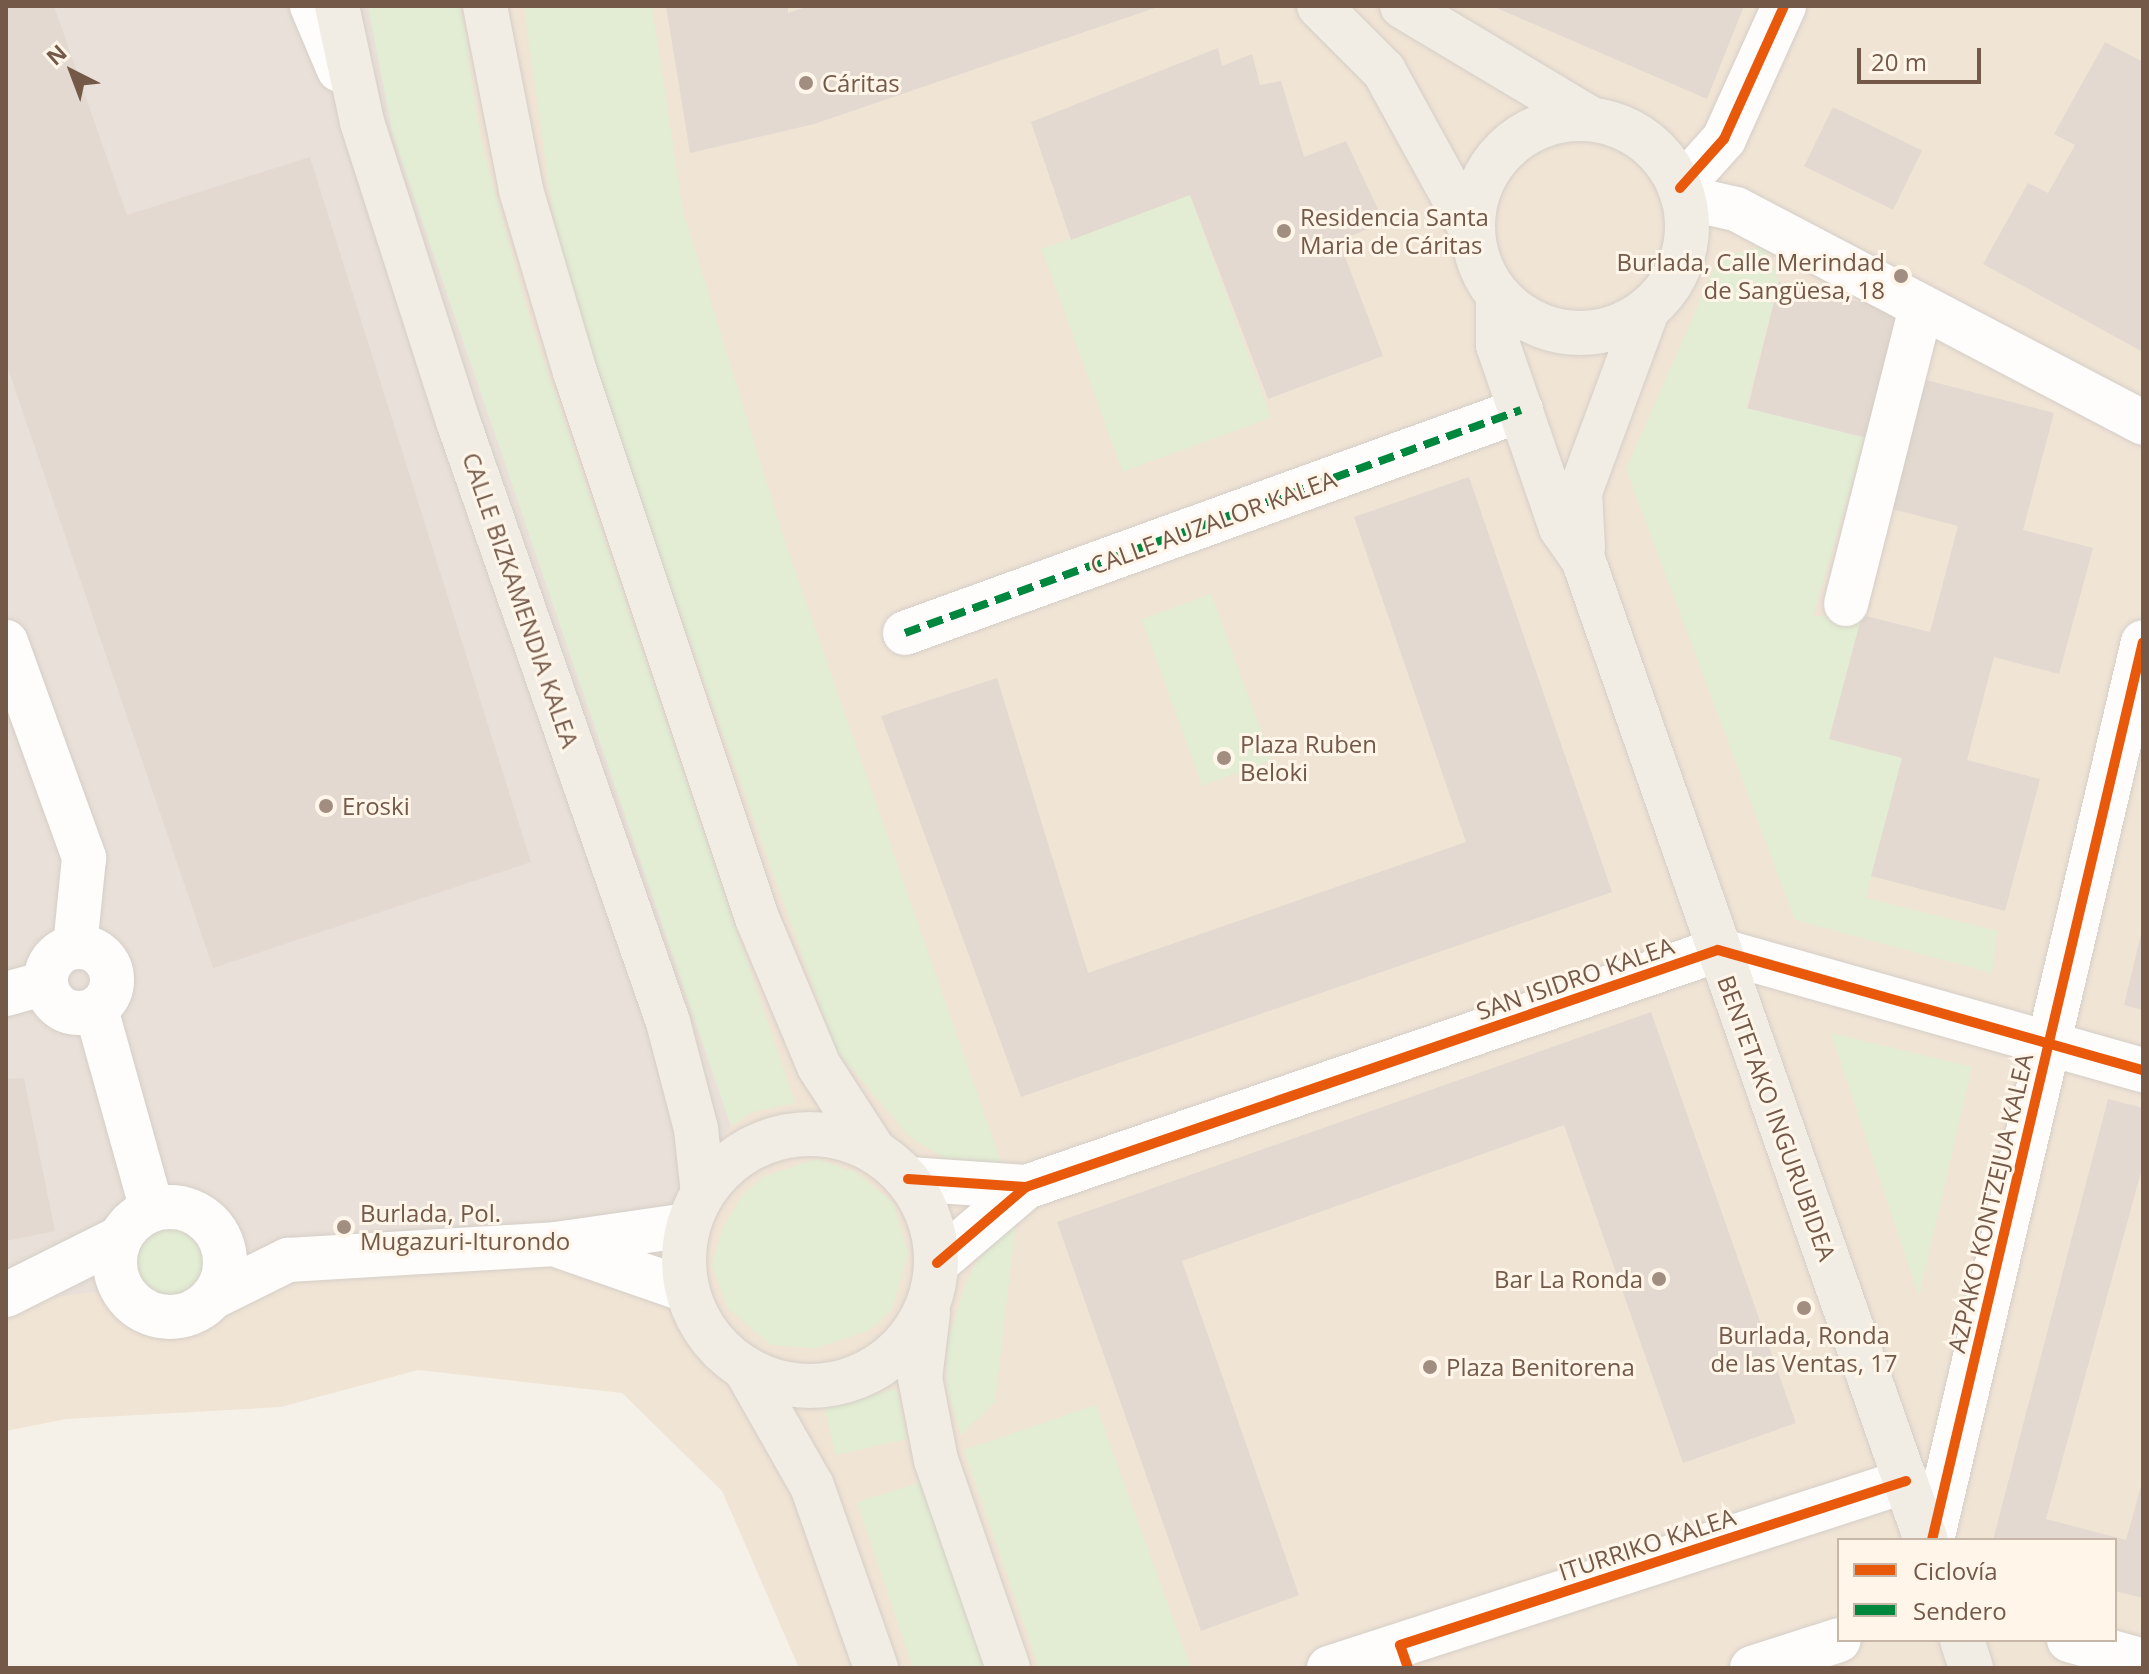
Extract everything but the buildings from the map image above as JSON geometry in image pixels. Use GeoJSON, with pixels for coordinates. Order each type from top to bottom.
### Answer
{"type":"FeatureCollection","features":[{"type":"Feature","properties":{"kind":"main road","name":"CALLE BIZKAMENDIA KALEA"},"geometry":{"type":"LineString","coordinates":[[337,6],[362,122],[458,421],[668,1022],[696,1129],[695,1209]]}},
{"type":"Feature","properties":{"kind":"main road"},"geometry":{"type":"LineString","coordinates":[[485,6],[521,190],[571,357],[757,918],[819,1066],[872,1148],[908,1179],[930,1219],[937,1263],[920,1378],[936,1460],[1008,1668]]}},
{"type":"Feature","properties":{"kind":"main road"},"geometry":{"type":"LineString","coordinates":[[1319,6],[1384,71],[1471,229],[1479,266],[1498,298],[1524,318],[1554,331],[1587,333],[1620,326],[1648,308],[1669,286],[1682,258],[1687,228],[1682,192],[1666,161],[1645,140],[1619,125],[1591,119],[1554,121],[1521,136],[1494,161],[1477,193],[1471,229]]}},
{"type":"Feature","properties":{"kind":"main road"},"geometry":{"type":"LineString","coordinates":[[1404,7],[1591,119]]}},
{"type":"Feature","properties":{"kind":"main road","name":"BENTETAKO INGURUBIDEA"},"geometry":{"type":"LineString","coordinates":[[1498,298],[1498,345],[1561,528],[1583,559],[1718,950],[1928,1538]]}},
{"type":"Feature","properties":{"kind":"main road","name":"BENTETAKO INGURUBIDEA"},"geometry":{"type":"LineString","coordinates":[[1583,559],[1580,492],[1648,308]]}},
{"type":"Feature","properties":{"kind":"main road"},"geometry":{"type":"LineString","coordinates":[[872,1148],[836,1136],[785,1137],[761,1144],[728,1164],[695,1209],[683,1257],[686,1290],[712,1340],[746,1370],[812,1486],[876,1668]]}},
{"type":"Feature","properties":{"kind":"main road"},"geometry":{"type":"LineString","coordinates":[[746,1370],[787,1386],[831,1386],[872,1371],[906,1344],[929,1306]]}},
{"type":"Feature","properties":{"kind":"main road"},"geometry":{"type":"LineString","coordinates":[[1963,1642],[1971,1668]]}},
{"type":"Feature","properties":{"kind":"street"},"geometry":{"type":"LineString","coordinates":[[312,6],[362,122]]}},
{"type":"Feature","properties":{"kind":"street"},"geometry":{"type":"LineString","coordinates":[[1784,6],[1724,139],[1682,192],[1736,209],[2143,423]]}},
{"type":"Feature","properties":{"kind":"street"},"geometry":{"type":"LineString","coordinates":[[1846,604],[1921,307]]}},
{"type":"Feature","properties":{"kind":"street","name":"CALLE AUZALOR KALEA"},"geometry":{"type":"LineString","coordinates":[[905,633],[1521,410]]}},
{"type":"Feature","properties":{"kind":"street"},"geometry":{"type":"LineString","coordinates":[[6,642],[84,858],[75,946]]}},
{"type":"Feature","properties":{"kind":"street","name":"AZPAKO KONTZEJUA KALEA"},"geometry":{"type":"LineString","coordinates":[[1929,1538],[2143,642]]}},
{"type":"Feature","properties":{"kind":"street"},"geometry":{"type":"LineString","coordinates":[[75,946],[96,951],[110,966],[112,986],[96,1009],[64,1009],[26,988],[57,955],[75,946]]}},
{"type":"Feature","properties":{"kind":"street"},"geometry":{"type":"LineString","coordinates":[[1718,950],[2143,1070]]}},
{"type":"Feature","properties":{"kind":"street","name":"SAN ISIDRO KALEA"},"geometry":{"type":"LineString","coordinates":[[937,1263],[1026,1187],[1718,950]]}},
{"type":"Feature","properties":{"kind":"street"},"geometry":{"type":"LineString","coordinates":[[96,1009],[152,1209]]}},
{"type":"Feature","properties":{"kind":"street","name":"SAN ISIDRO KALEA"},"geometry":{"type":"LineString","coordinates":[[908,1179],[1026,1187]]}},
{"type":"Feature","properties":{"kind":"street"},"geometry":{"type":"LineString","coordinates":[[7,1295],[120,1238],[152,1209],[182,1207],[288,1260]]}},
{"type":"Feature","properties":{"kind":"street"},"geometry":{"type":"LineString","coordinates":[[120,1238],[116,1271],[122,1288],[140,1307],[164,1317],[191,1312],[213,1297],[288,1260],[556,1244],[695,1209]]}},
{"type":"Feature","properties":{"kind":"street"},"geometry":{"type":"LineString","coordinates":[[208,1221],[222,1242],[226,1266],[213,1297]]}},
{"type":"Feature","properties":{"kind":"street"},"geometry":{"type":"LineString","coordinates":[[556,1244],[686,1290]]}},
{"type":"Feature","properties":{"kind":"street"},"geometry":{"type":"LineString","coordinates":[[7,1295],[122,1288]]}},
{"type":"Feature","properties":{"kind":"street","name":"ITURRIKO KALEA"},"geometry":{"type":"LineString","coordinates":[[1329,1668],[1404,1657],[1906,1481]]}},
{"type":"Feature","properties":{"kind":"street"},"geometry":{"type":"LineString","coordinates":[[1752,1668],[1837,1641]]}},
{"type":"Feature","properties":{"kind":"street"},"geometry":{"type":"LineString","coordinates":[[2076,1642],[2143,1661]]}},
{"type":"Feature","properties":{"kind":"shaded area"},"geometry":{"type":"Polygon","coordinates":[[[6,6],[2143,6],[2143,1668],[799,1668],[722,1491],[622,1393],[418,1370],[281,1407],[66,1419],[6,1431],[6,6]]]}},
{"type":"Feature","properties":{"kind":"shaded area"},"geometry":{"type":"Polygon","coordinates":[[[6,6],[370,6],[393,135],[731,1126],[661,1222],[6,1303],[6,6]]]}},
{"type":"Feature","properties":{"kind":"green space"},"geometry":{"type":"Polygon","coordinates":[[[368,6],[461,6],[481,141],[530,320],[795,1103],[752,1112],[731,1126],[393,135],[368,6]]]}},
{"type":"Feature","properties":{"kind":"green space"},"geometry":{"type":"Polygon","coordinates":[[[524,6],[652,6],[683,211],[784,539],[1001,1162],[957,1166],[909,1136],[836,1050],[581,336],[552,208],[524,6]]]}},
{"type":"Feature","properties":{"kind":"green space"},"geometry":{"type":"Polygon","coordinates":[[[1190,195],[1271,418],[1123,472],[1042,249],[1190,195]]]}},
{"type":"Feature","properties":{"kind":"green space"},"geometry":{"type":"Polygon","coordinates":[[[1764,246],[1779,282],[1746,408],[1865,438],[1813,616],[1862,615],[1829,739],[1902,758],[1866,898],[1997,931],[1992,973],[1795,920],[1626,469],[1719,258],[1764,246]]]}},
{"type":"Feature","properties":{"kind":"green space"},"geometry":{"type":"Polygon","coordinates":[[[1211,594],[1272,760],[1202,786],[1141,619],[1211,594]]]}},
{"type":"Feature","properties":{"kind":"green space"},"geometry":{"type":"Polygon","coordinates":[[[1831,1033],[1972,1067],[1919,1296],[1831,1033]]]}},
{"type":"Feature","properties":{"kind":"green space"},"geometry":{"type":"Polygon","coordinates":[[[817,1159],[857,1173],[893,1203],[908,1253],[892,1309],[868,1331],[816,1348],[771,1345],[728,1308],[712,1266],[722,1230],[742,1196],[765,1176],[817,1159]]]}},
{"type":"Feature","properties":{"kind":"green space"},"geometry":{"type":"Polygon","coordinates":[[[1017,1212],[995,1402],[961,1435],[947,1389],[948,1339],[967,1280],[996,1226],[1017,1212]]]}},
{"type":"Feature","properties":{"kind":"green space"},"geometry":{"type":"Polygon","coordinates":[[[169,1214],[188,1218],[204,1228],[214,1244],[218,1263],[214,1282],[204,1298],[188,1308],[169,1312],[150,1308],[134,1298],[124,1282],[120,1263],[124,1244],[134,1228],[150,1218],[169,1214]]]}},
{"type":"Feature","properties":{"kind":"green space"},"geometry":{"type":"Polygon","coordinates":[[[896,1389],[907,1439],[835,1455],[824,1406],[896,1389]]]}},
{"type":"Feature","properties":{"kind":"green space"},"geometry":{"type":"Polygon","coordinates":[[[1096,1405],[1191,1668],[1039,1668],[964,1450],[1096,1405]]]}},
{"type":"Feature","properties":{"kind":"green space"},"geometry":{"type":"Polygon","coordinates":[[[922,1482],[986,1668],[913,1668],[857,1502],[922,1482]]]}},
{"type":"Feature","properties":{"kind":"marked path"},"geometry":{"type":"LineString","coordinates":[[905,633],[1521,410]]}},
{"type":"Feature","properties":{"kind":"cycle path"},"geometry":{"type":"LineString","coordinates":[[1680,188],[1724,139],[1784,6]]}},
{"type":"Feature","properties":{"kind":"cycle path"},"geometry":{"type":"LineString","coordinates":[[1932,1538],[2143,642]]}},
{"type":"Feature","properties":{"kind":"cycle path"},"geometry":{"type":"LineString","coordinates":[[937,1263],[1026,1187],[1718,950],[2143,1070]]}},
{"type":"Feature","properties":{"kind":"cycle path"},"geometry":{"type":"LineString","coordinates":[[908,1179],[1026,1187]]}},
{"type":"Feature","properties":{"kind":"cycle path"},"geometry":{"type":"LineString","coordinates":[[1408,1668],[1400,1645],[1906,1481]]}},
{"type":"Feature","properties":{"kind":"place","name":"Cáritas"},"geometry":{"type":"Point","coordinates":[806,83]}},
{"type":"Feature","properties":{"kind":"place","name":"Residencia Santa Maria de Cáritas"},"geometry":{"type":"Point","coordinates":[1284,231]}},
{"type":"Feature","properties":{"kind":"place","name":"Burlada, Calle Merindad de Sangüesa, 18"},"geometry":{"type":"Point","coordinates":[1901,276]}},
{"type":"Feature","properties":{"kind":"place","name":"Plaza Ruben Beloki"},"geometry":{"type":"Point","coordinates":[1224,758]}},
{"type":"Feature","properties":{"kind":"place","name":"Eroski"},"geometry":{"type":"Point","coordinates":[326,806]}},
{"type":"Feature","properties":{"kind":"place","name":"Burlada, Pol. Mugazuri-Iturondo"},"geometry":{"type":"Point","coordinates":[344,1227]}},
{"type":"Feature","properties":{"kind":"place","name":"Bar La Ronda"},"geometry":{"type":"Point","coordinates":[1659,1279]}},
{"type":"Feature","properties":{"kind":"place","name":"Burlada, Ronda de las Ventas, 17"},"geometry":{"type":"Point","coordinates":[1804,1308]}},
{"type":"Feature","properties":{"kind":"place","name":"Plaza Benitorena"},"geometry":{"type":"Point","coordinates":[1430,1367]}}]}
